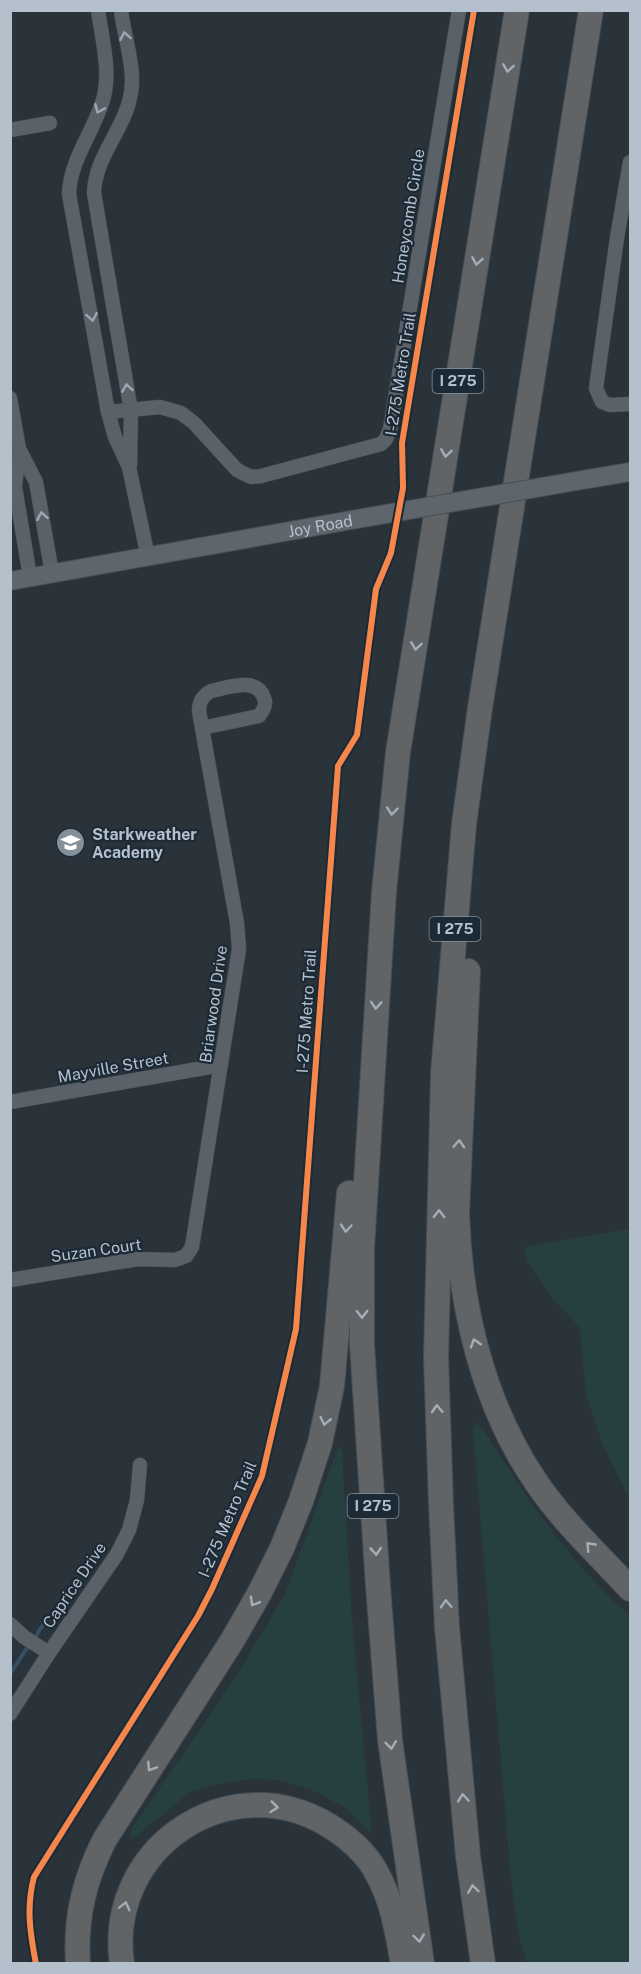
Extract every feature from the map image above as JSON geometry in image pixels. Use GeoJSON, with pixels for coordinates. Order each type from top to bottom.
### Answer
{"type":"FeatureCollection","features":[{"type":"Feature","properties":{"kind":"highway","name":"I 275"},"geometry":{"type":"LineString","coordinates":[[422,1964],[390,1740],[362,1345],[362,1248],[384,892],[398,752],[517,10]]}},
{"type":"Feature","properties":{"kind":"highway","name":"I 275"},"geometry":{"type":"LineString","coordinates":[[483,1964],[468,1856],[447,1627],[436,1357],[443,1074],[464,825],[508,526],[591,10]]}},
{"type":"Feature","properties":{"kind":"highway"},"geometry":{"type":"LineString","coordinates":[[464,825],[470,920],[457,1213],[458,1250],[471,1330],[503,1426],[536,1482],[566,1521],[630,1588]]}},
{"type":"Feature","properties":{"kind":"highway"},"geometry":{"type":"LineString","coordinates":[[78,1964],[78,1917],[92,1864],[105,1839],[232,1641],[259,1594],[282,1548],[312,1471],[332,1386],[358,1095],[373,1046]]}},
{"type":"Feature","properties":{"kind":"highway"},"geometry":{"type":"LineString","coordinates":[[122,1964],[120,1937],[126,1902],[139,1872],[152,1854],[168,1837],[191,1822],[232,1808],[256,1806],[300,1812],[317,1819],[337,1831],[362,1852],[393,1907],[403,1964]]}},
{"type":"Feature","properties":{"kind":"street"},"geometry":{"type":"LineString","coordinates":[[98,10],[106,71],[103,101],[69,179],[69,194],[108,412],[115,437],[129,467],[148,557]]}},
{"type":"Feature","properties":{"kind":"street"},"geometry":{"type":"LineString","coordinates":[[121,10],[132,82],[130,99],[98,170],[94,193],[131,411],[129,467]]}},
{"type":"Feature","properties":{"kind":"street","name":"Honeycomb Circle"},"geometry":{"type":"LineString","coordinates":[[108,412],[160,407],[181,413],[194,423],[237,470],[251,477],[381,444],[386,439],[390,429],[459,10]]}},
{"type":"Feature","properties":{"kind":"street"},"geometry":{"type":"LineString","coordinates":[[106,71],[130,68]]}},
{"type":"Feature","properties":{"kind":"street"},"geometry":{"type":"LineString","coordinates":[[10,130],[50,123]]}},
{"type":"Feature","properties":{"kind":"street"},"geometry":{"type":"LineString","coordinates":[[630,162],[624,239],[596,388],[602,402],[610,405],[630,404]]}},
{"type":"Feature","properties":{"kind":"street"},"geometry":{"type":"LineString","coordinates":[[69,179],[94,184]]}},
{"type":"Feature","properties":{"kind":"street"},"geometry":{"type":"LineString","coordinates":[[88,293],[111,291]]}},
{"type":"Feature","properties":{"kind":"street"},"geometry":{"type":"LineString","coordinates":[[10,398],[19,449],[15,487],[30,577]]}},
{"type":"Feature","properties":{"kind":"street"},"geometry":{"type":"LineString","coordinates":[[19,449],[36,482],[52,573]]}},
{"type":"Feature","properties":{"kind":"street","name":"Joy Road"},"geometry":{"type":"LineString","coordinates":[[10,580],[630,472]]}},
{"type":"Feature","properties":{"kind":"street","name":"Briarwood Drive"},"geometry":{"type":"LineString","coordinates":[[186,1256],[192,1247],[194,1236],[238,962],[239,936],[202,728],[199,707],[205,694],[211,691],[249,685],[257,688],[264,696],[264,708],[259,716],[202,728]]}},
{"type":"Feature","properties":{"kind":"street","name":"Mayville Street"},"geometry":{"type":"LineString","coordinates":[[10,1102],[220,1065]]}},
{"type":"Feature","properties":{"kind":"street","name":"Suzan Court"},"geometry":{"type":"LineString","coordinates":[[10,1280],[138,1259],[175,1260],[186,1256]]}},
{"type":"Feature","properties":{"kind":"street","name":"Caprice Drive"},"geometry":{"type":"LineString","coordinates":[[10,1714],[117,1554],[129,1530],[137,1500],[140,1465]]}},
{"type":"Feature","properties":{"kind":"street"},"geometry":{"type":"LineString","coordinates":[[10,1624],[24,1637],[49,1653]]}},
{"type":"Feature","properties":{"kind":"green space"},"geometry":{"type":"Polygon","coordinates":[[[630,1229],[630,1497],[602,1443],[586,1393],[580,1328],[553,1298],[528,1263],[524,1247],[630,1229]]]}},
{"type":"Feature","properties":{"kind":"green space"},"geometry":{"type":"Polygon","coordinates":[[[476,1423],[483,1429],[533,1504],[568,1551],[608,1596],[630,1616],[630,1963],[527,1963],[519,1937],[511,1880],[473,1430],[476,1423]]]}},
{"type":"Feature","properties":{"kind":"green space"},"geometry":{"type":"Polygon","coordinates":[[[339,1446],[342,1451],[352,1621],[372,1835],[344,1807],[312,1790],[280,1780],[251,1779],[217,1784],[190,1792],[131,1840],[131,1830],[235,1678],[284,1596],[339,1446]]]}},
{"type":"Feature","properties":{"kind":"waterway"},"geometry":{"type":"LineString","coordinates":[[34,1639],[48,1617]]}},
{"type":"Feature","properties":{"kind":"waterway"},"geometry":{"type":"LineString","coordinates":[[10,1674],[29,1645]]}},
{"type":"Feature","properties":{"kind":"cycle path","name":"I-275 Metro Trail"},"geometry":{"type":"LineString","coordinates":[[36,1964],[30,1920],[30,1899],[34,1877],[198,1616],[212,1589],[262,1476],[296,1329],[338,766],[357,735],[376,589],[391,553],[403,488],[402,443],[474,10]]}},
{"type":"Feature","properties":{"kind":"place","name":"Starkweather Academy"},"geometry":{"type":"Point","coordinates":[71,843]}}]}
